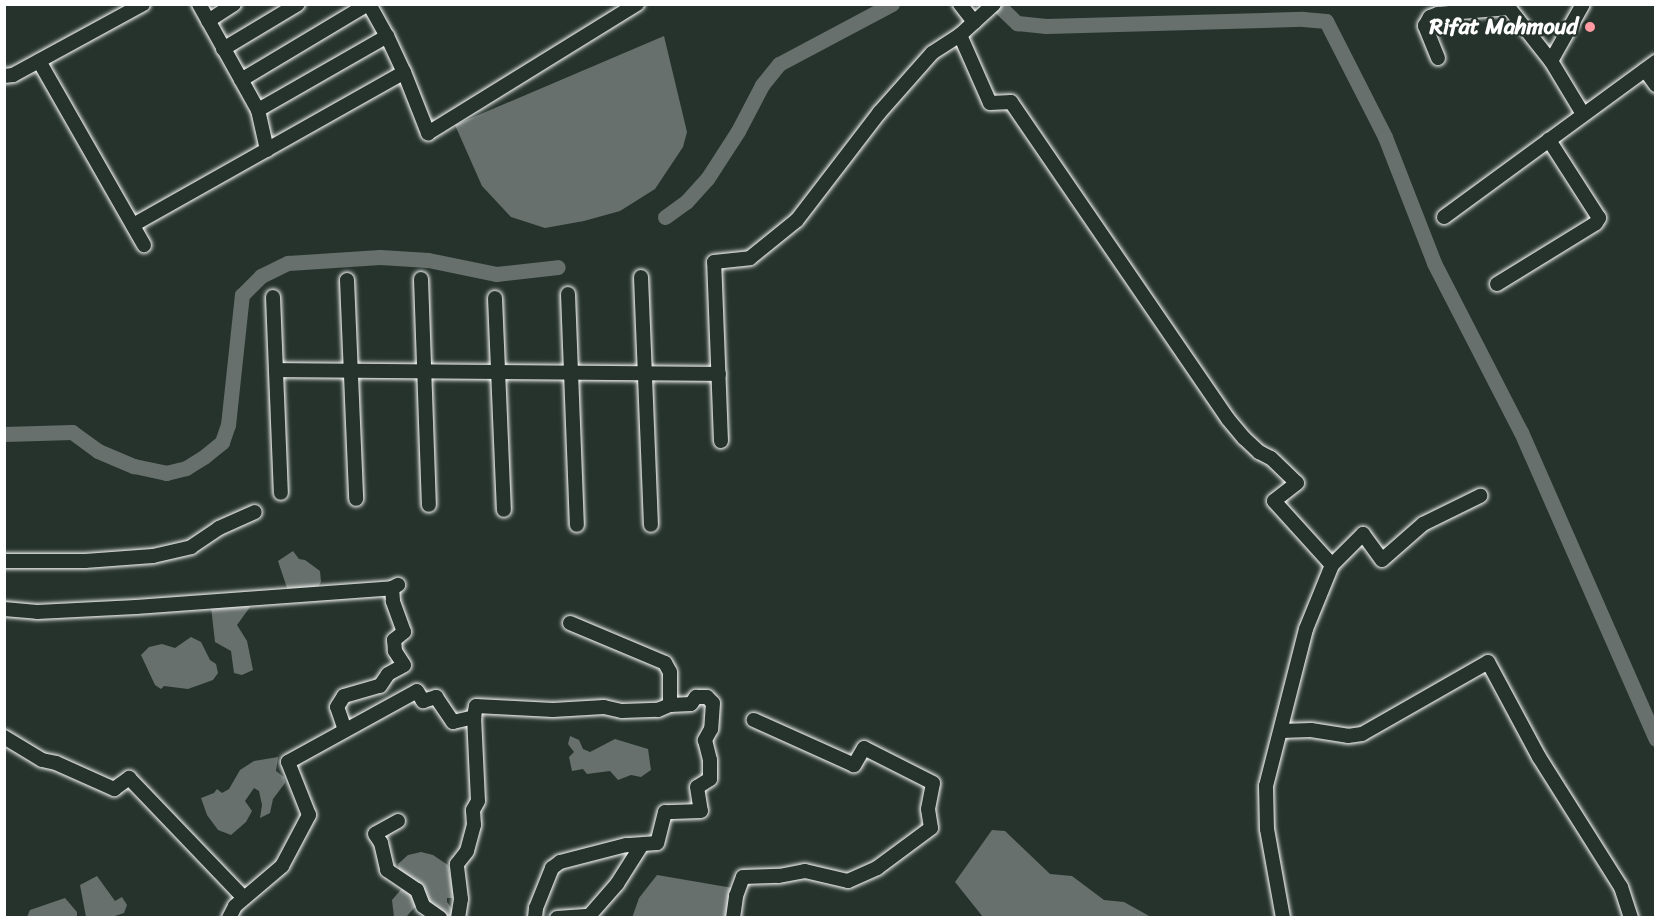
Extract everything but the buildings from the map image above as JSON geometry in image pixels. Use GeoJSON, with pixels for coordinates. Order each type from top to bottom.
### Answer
{"type":"FeatureCollection","features":[{"type":"Feature","properties":{"kind":"street"},"geometry":{"type":"LineString","coordinates":[[4,75],[13,75],[143,4]]}},
{"type":"Feature","properties":{"kind":"street"},"geometry":{"type":"LineString","coordinates":[[199,4],[258,110],[267,150]]}},
{"type":"Feature","properties":{"kind":"street"},"geometry":{"type":"LineString","coordinates":[[208,21],[234,4]]}},
{"type":"Feature","properties":{"kind":"street"},"geometry":{"type":"LineString","coordinates":[[223,49],[298,4]]}},
{"type":"Feature","properties":{"kind":"street"},"geometry":{"type":"LineString","coordinates":[[241,80],[368,4],[387,36],[404,72],[428,133],[637,4]]}},
{"type":"Feature","properties":{"kind":"street"},"geometry":{"type":"LineString","coordinates":[[960,4],[978,19]]}},
{"type":"Feature","properties":{"kind":"street"},"geometry":{"type":"LineString","coordinates":[[721,441],[714,262],[750,258],[797,220],[879,114],[932,53],[960,35],[994,4]]}},
{"type":"Feature","properties":{"kind":"street"},"geometry":{"type":"LineString","coordinates":[[1551,62],[1583,4]]}},
{"type":"Feature","properties":{"kind":"street"},"geometry":{"type":"LineString","coordinates":[[1438,58],[1425,26],[1430,17],[1438,14],[1509,6],[1551,62],[1583,114]]}},
{"type":"Feature","properties":{"kind":"street"},"geometry":{"type":"LineString","coordinates":[[960,35],[990,103],[1011,102],[1228,419],[1259,452],[1271,458],[1297,483],[1274,501],[1332,565]]}},
{"type":"Feature","properties":{"kind":"street"},"geometry":{"type":"LineString","coordinates":[[258,110],[387,36]]}},
{"type":"Feature","properties":{"kind":"street"},"geometry":{"type":"LineString","coordinates":[[39,61],[144,245]]}},
{"type":"Feature","properties":{"kind":"street"},"geometry":{"type":"LineString","coordinates":[[1444,217],[1650,66],[1656,85]]}},
{"type":"Feature","properties":{"kind":"street"},"geometry":{"type":"LineString","coordinates":[[133,225],[404,72]]}},
{"type":"Feature","properties":{"kind":"street"},"geometry":{"type":"LineString","coordinates":[[1497,284],[1596,223],[1599,218],[1549,140]]}},
{"type":"Feature","properties":{"kind":"street"},"geometry":{"type":"LineString","coordinates":[[641,277],[651,525]]}},
{"type":"Feature","properties":{"kind":"street"},"geometry":{"type":"LineString","coordinates":[[421,279],[429,505]]}},
{"type":"Feature","properties":{"kind":"street"},"geometry":{"type":"LineString","coordinates":[[347,280],[356,499]]}},
{"type":"Feature","properties":{"kind":"street"},"geometry":{"type":"LineString","coordinates":[[568,294],[577,525]]}},
{"type":"Feature","properties":{"kind":"street"},"geometry":{"type":"LineString","coordinates":[[273,297],[281,493]]}},
{"type":"Feature","properties":{"kind":"street"},"geometry":{"type":"LineString","coordinates":[[495,298],[504,510]]}},
{"type":"Feature","properties":{"kind":"street"},"geometry":{"type":"LineString","coordinates":[[276,370],[718,374]]}},
{"type":"Feature","properties":{"kind":"street"},"geometry":{"type":"LineString","coordinates":[[1283,918],[1265,804],[1269,771],[1306,629],[1332,565],[1363,534],[1382,560],[1423,524],[1480,496]]}},
{"type":"Feature","properties":{"kind":"street"},"geometry":{"type":"LineString","coordinates":[[4,561],[86,561],[153,556],[191,547],[219,528],[255,512]]}},
{"type":"Feature","properties":{"kind":"street"},"geometry":{"type":"LineString","coordinates":[[4,609],[49,612],[395,586],[393,601],[404,632],[394,640],[395,651],[404,665],[388,674],[380,686],[344,696],[337,707],[345,730]]}},
{"type":"Feature","properties":{"kind":"street"},"geometry":{"type":"LineString","coordinates":[[570,623],[665,663],[670,672],[670,705]]}},
{"type":"Feature","properties":{"kind":"street"},"geometry":{"type":"LineString","coordinates":[[1281,731],[1311,730],[1348,736],[1362,734],[1488,662],[1539,757],[1621,887],[1631,918]]}},
{"type":"Feature","properties":{"kind":"street"},"geometry":{"type":"LineString","coordinates":[[229,918],[235,906],[282,866],[309,815],[288,762],[417,691],[423,700],[436,697],[453,722],[474,717]]}},
{"type":"Feature","properties":{"kind":"street"},"geometry":{"type":"LineString","coordinates":[[458,918],[461,899],[457,864],[467,851],[474,825],[472,810],[478,801],[474,717],[476,706],[553,710],[604,707],[622,711],[658,710],[670,705],[691,704],[696,697],[706,698],[713,703],[711,729],[705,740],[710,760],[710,779],[697,787],[701,811],[665,812],[657,843],[641,846],[626,845],[560,862],[552,868],[536,908],[535,918]]}},
{"type":"Feature","properties":{"kind":"street"},"geometry":{"type":"LineString","coordinates":[[733,918],[742,877],[779,876],[805,871],[848,880],[877,868],[931,828],[928,809],[933,783],[864,748],[854,765],[754,720]]}},
{"type":"Feature","properties":{"kind":"street"},"geometry":{"type":"LineString","coordinates":[[4,737],[42,760],[56,763],[114,789],[129,778],[244,898]]}},
{"type":"Feature","properties":{"kind":"street"},"geometry":{"type":"LineString","coordinates":[[398,821],[375,834],[381,843],[387,870],[417,890],[423,906],[440,918]]}},
{"type":"Feature","properties":{"kind":"street"},"geometry":{"type":"LineString","coordinates":[[557,918],[589,917],[617,884],[641,846]]}},
{"type":"Feature","properties":{"kind":"shaded area"},"geometry":{"type":"Polygon","coordinates":[[[664,36],[687,132],[683,147],[655,189],[620,211],[584,221],[545,228],[511,217],[482,186],[455,125],[664,36]]]}},
{"type":"Feature","properties":{"kind":"shaded area"},"geometry":{"type":"Polygon","coordinates":[[[293,551],[299,559],[305,560],[320,571],[321,582],[316,590],[288,591],[278,561],[293,551]]]}},
{"type":"Feature","properties":{"kind":"shaded area"},"geometry":{"type":"Polygon","coordinates":[[[243,602],[250,607],[237,625],[247,641],[253,670],[242,675],[234,673],[231,651],[215,642],[211,607],[243,602]]]}},
{"type":"Feature","properties":{"kind":"shaded area"},"geometry":{"type":"Polygon","coordinates":[[[191,637],[201,642],[210,660],[216,664],[218,673],[213,680],[188,689],[164,686],[161,689],[155,685],[141,655],[149,647],[162,644],[175,648],[191,637]]]}},
{"type":"Feature","properties":{"kind":"shaded area"},"geometry":{"type":"Polygon","coordinates":[[[570,736],[579,740],[583,749],[590,752],[615,739],[648,749],[651,770],[641,777],[631,775],[618,780],[610,771],[587,774],[583,769],[572,771],[569,757],[574,752],[568,744],[570,736]]]}},
{"type":"Feature","properties":{"kind":"shaded area"},"geometry":{"type":"Polygon","coordinates":[[[278,757],[276,771],[284,777],[285,783],[273,799],[270,813],[260,818],[262,805],[259,791],[254,788],[245,801],[252,811],[246,822],[231,835],[218,830],[207,815],[201,798],[214,793],[217,789],[222,793],[229,789],[240,770],[254,761],[278,757]]]}},
{"type":"Feature","properties":{"kind":"shaded area"},"geometry":{"type":"Polygon","coordinates":[[[992,830],[1005,831],[1050,874],[1072,876],[1104,900],[1124,902],[1151,917],[983,917],[955,882],[992,830]]]}},
{"type":"Feature","properties":{"kind":"shaded area"},"geometry":{"type":"Polygon","coordinates":[[[421,852],[433,855],[448,865],[454,898],[447,898],[447,902],[453,910],[453,916],[447,917],[430,911],[422,890],[424,886],[400,877],[398,864],[408,855],[421,852]]]}},
{"type":"Feature","properties":{"kind":"shaded area"},"geometry":{"type":"Polygon","coordinates":[[[657,875],[733,888],[728,917],[632,918],[639,898],[657,875]]]}},
{"type":"Feature","properties":{"kind":"shaded area"},"geometry":{"type":"Polygon","coordinates":[[[97,876],[115,901],[122,897],[127,905],[124,913],[112,917],[86,917],[80,885],[97,876]]]}},
{"type":"Feature","properties":{"kind":"shaded area"},"geometry":{"type":"Polygon","coordinates":[[[405,885],[413,895],[416,906],[406,917],[394,917],[392,900],[405,885]]]}},
{"type":"Feature","properties":{"kind":"shaded area"},"geometry":{"type":"Polygon","coordinates":[[[65,898],[77,912],[77,917],[27,917],[30,910],[65,898]]]}},
{"type":"Feature","properties":{"kind":"waterway"},"geometry":{"type":"LineString","coordinates":[[665,217],[686,202],[707,179],[738,131],[762,85],[779,64],[892,4]]}},
{"type":"Feature","properties":{"kind":"waterway"},"geometry":{"type":"LineString","coordinates":[[997,4],[1017,23],[1046,26],[1303,19],[1326,21],[1385,137],[1434,263],[1521,432],[1656,739]]}},
{"type":"Feature","properties":{"kind":"waterway"},"geometry":{"type":"LineString","coordinates":[[4,434],[72,432],[98,451],[134,466],[166,473],[186,468],[222,442],[228,425],[242,295],[261,276],[288,263],[380,257],[428,260],[496,274],[558,267]]}},
{"type":"Feature","properties":{"kind":"place","name":"Rifat Mahmoud"},"geometry":{"type":"Point","coordinates":[1590,27]}}]}
